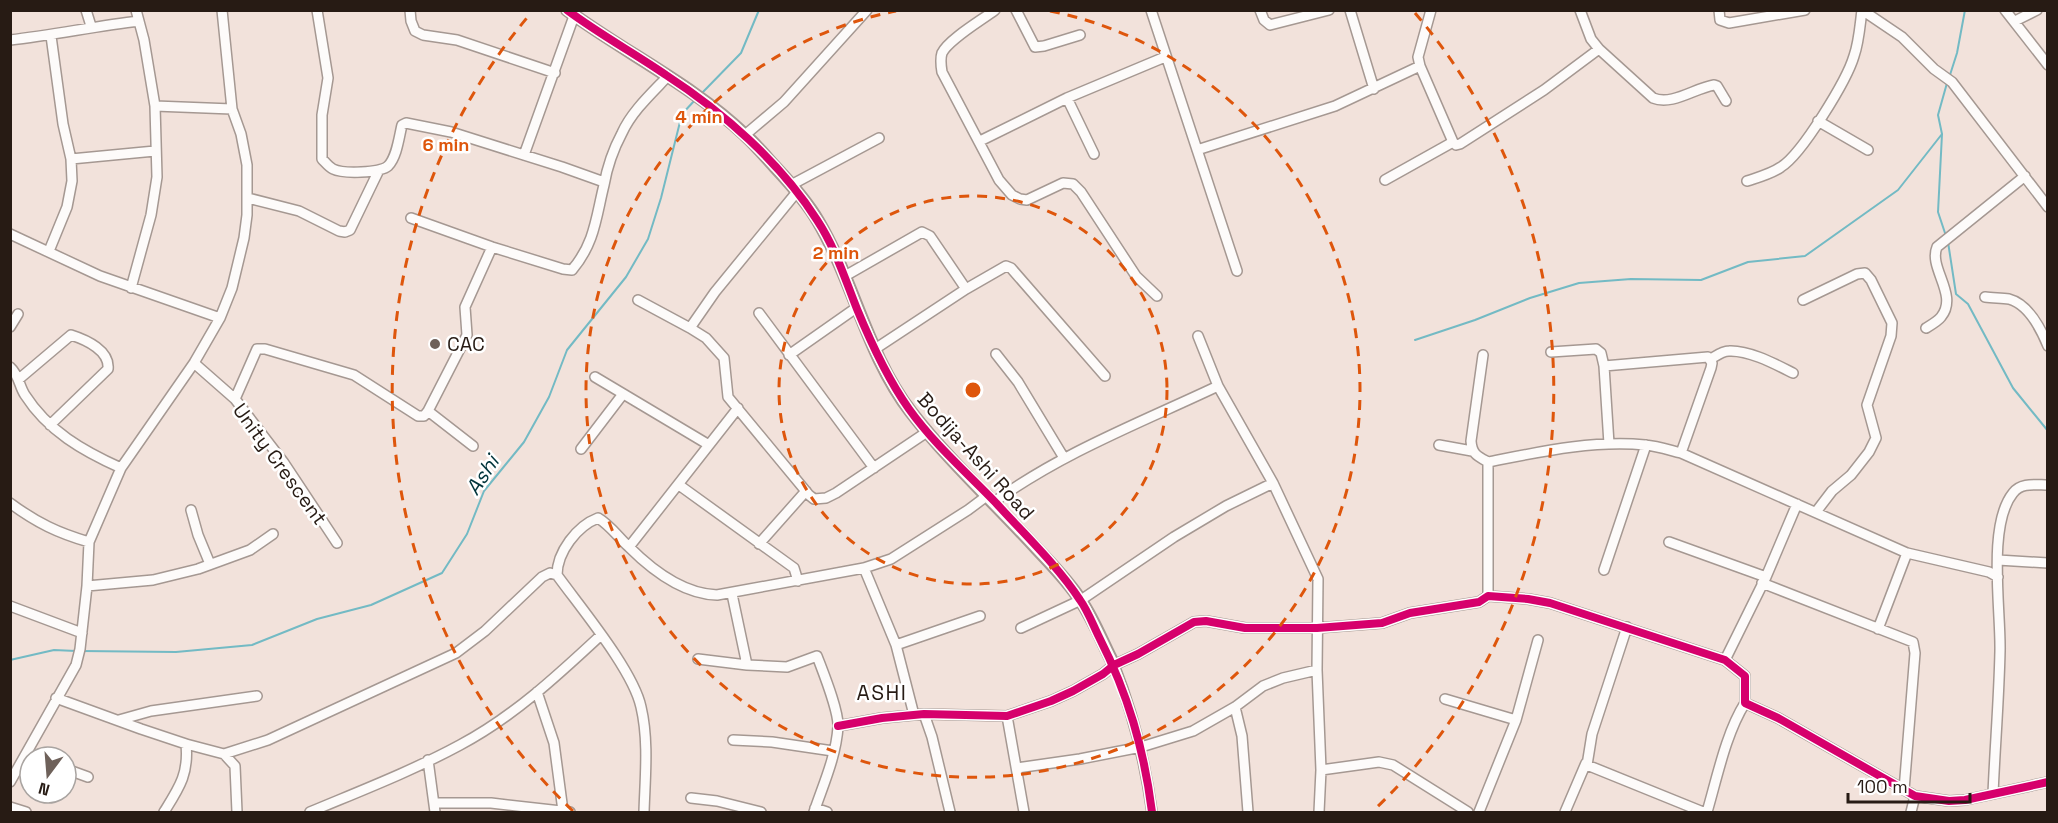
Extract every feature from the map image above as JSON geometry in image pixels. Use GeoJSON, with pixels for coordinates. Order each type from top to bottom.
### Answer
{"type":"FeatureCollection","features":[{"type":"Feature","properties":{"kind":"street"},"geometry":{"type":"LineString","coordinates":[[86,10],[91,26]]}},
{"type":"Feature","properties":{"kind":"street"},"geometry":{"type":"LineString","coordinates":[[131,288],[155,195],[157,177],[155,106],[136,10]]}},
{"type":"Feature","properties":{"kind":"street"},"geometry":{"type":"LineString","coordinates":[[33,745],[75,665],[82,633],[89,542],[121,468],[194,363],[220,318],[232,288],[244,238],[248,198],[245,152],[232,109],[222,10]]}},
{"type":"Feature","properties":{"kind":"street"},"geometry":{"type":"LineString","coordinates":[[317,10],[328,78],[321,115],[322,159],[332,169],[346,172],[378,172],[388,166],[402,125],[406,123],[451,132],[604,182]]}},
{"type":"Feature","properties":{"kind":"street"},"geometry":{"type":"LineString","coordinates":[[410,10],[415,31],[457,40],[555,73]]}},
{"type":"Feature","properties":{"kind":"street"},"geometry":{"type":"LineString","coordinates":[[745,135],[784,102],[867,10]]}},
{"type":"Feature","properties":{"kind":"street"},"geometry":{"type":"LineString","coordinates":[[995,10],[946,46],[941,56],[942,72],[999,180],[1012,195],[1020,200],[1027,200],[1063,183],[1073,184],[1081,192],[1136,276],[1157,296]]}},
{"type":"Feature","properties":{"kind":"street"},"geometry":{"type":"LineString","coordinates":[[1016,10],[1035,46],[1044,46],[1080,35]]}},
{"type":"Feature","properties":{"kind":"street"},"geometry":{"type":"LineString","coordinates":[[1151,10],[1237,271]]}},
{"type":"Feature","properties":{"kind":"street"},"geometry":{"type":"LineString","coordinates":[[1260,10],[1264,20],[1270,25],[1329,10]]}},
{"type":"Feature","properties":{"kind":"street"},"geometry":{"type":"LineString","coordinates":[[1350,10],[1374,89]]}},
{"type":"Feature","properties":{"kind":"street"},"geometry":{"type":"LineString","coordinates":[[1431,10],[1418,57],[1456,145],[1544,90],[1599,49]]}},
{"type":"Feature","properties":{"kind":"street"},"geometry":{"type":"LineString","coordinates":[[1580,10],[1591,39],[1599,49],[1657,100],[1714,85],[1720,90],[1726,102]]}},
{"type":"Feature","properties":{"kind":"street"},"geometry":{"type":"LineString","coordinates":[[1719,10],[1720,20],[1729,23],[1784,16],[1805,10]]}},
{"type":"Feature","properties":{"kind":"street"},"geometry":{"type":"LineString","coordinates":[[1747,181],[1783,166],[1843,84],[1856,53],[1862,10],[1902,37],[1934,69],[1948,79],[2048,207]]}},
{"type":"Feature","properties":{"kind":"street"},"geometry":{"type":"LineString","coordinates":[[2005,10],[2048,65]]}},
{"type":"Feature","properties":{"kind":"street"},"geometry":{"type":"LineString","coordinates":[[2015,21],[2037,10]]}},
{"type":"Feature","properties":{"kind":"street"},"geometry":{"type":"LineString","coordinates":[[524,155],[555,73],[571,13]]}},
{"type":"Feature","properties":{"kind":"street","name":"Bodija-Ashi Road"},"geometry":{"type":"LineString","coordinates":[[571,13],[669,76],[745,135],[794,189],[817,219],[845,276],[856,308],[875,349],[902,398],[927,432],[991,499],[1081,600],[1114,665],[1129,704],[1141,747],[1152,813]]}},
{"type":"Feature","properties":{"kind":"street"},"geometry":{"type":"LineString","coordinates":[[10,40],[51,36],[91,26],[139,21]]}},
{"type":"Feature","properties":{"kind":"street"},"geometry":{"type":"LineString","coordinates":[[49,251],[61,225],[71,192],[71,159],[63,124],[51,36]]}},
{"type":"Feature","properties":{"kind":"street"},"geometry":{"type":"LineString","coordinates":[[980,141],[1067,98],[1165,57]]}},
{"type":"Feature","properties":{"kind":"street"},"geometry":{"type":"LineString","coordinates":[[1197,150],[1324,110],[1420,66]]}},
{"type":"Feature","properties":{"kind":"street"},"geometry":{"type":"LineString","coordinates":[[411,218],[492,247],[572,270],[580,261],[596,228],[604,182],[622,133],[633,114],[669,76]]}},
{"type":"Feature","properties":{"kind":"street"},"geometry":{"type":"LineString","coordinates":[[1067,98],[1094,154]]}},
{"type":"Feature","properties":{"kind":"street"},"geometry":{"type":"LineString","coordinates":[[155,106],[232,109]]}},
{"type":"Feature","properties":{"kind":"street"},"geometry":{"type":"LineString","coordinates":[[1818,121],[1868,150]]}},
{"type":"Feature","properties":{"kind":"street"},"geometry":{"type":"LineString","coordinates":[[690,328],[794,189],[879,138]]}},
{"type":"Feature","properties":{"kind":"street"},"geometry":{"type":"LineString","coordinates":[[1385,180],[1453,142]]}},
{"type":"Feature","properties":{"kind":"street"},"geometry":{"type":"LineString","coordinates":[[71,159],[155,151]]}},
{"type":"Feature","properties":{"kind":"street"},"geometry":{"type":"LineString","coordinates":[[248,198],[299,211],[345,232],[350,230],[378,172]]}},
{"type":"Feature","properties":{"kind":"street"},"geometry":{"type":"LineString","coordinates":[[1926,328],[1941,318],[1946,306],[1944,287],[1935,253],[1941,243],[2025,176]]}},
{"type":"Feature","properties":{"kind":"street"},"geometry":{"type":"LineString","coordinates":[[845,276],[922,232],[930,236],[966,289]]}},
{"type":"Feature","properties":{"kind":"street"},"geometry":{"type":"LineString","coordinates":[[10,234],[99,276],[220,318]]}},
{"type":"Feature","properties":{"kind":"street"},"geometry":{"type":"LineString","coordinates":[[235,399],[257,349],[261,348],[354,375],[418,416],[424,416],[467,335],[465,307],[492,247]]}},
{"type":"Feature","properties":{"kind":"street"},"geometry":{"type":"LineString","coordinates":[[875,349],[966,289],[1006,266],[1011,268],[1105,376]]}},
{"type":"Feature","properties":{"kind":"street"},"geometry":{"type":"LineString","coordinates":[[1803,300],[1857,274],[1864,273],[1871,280],[1892,323],[1891,336],[1867,405],[1876,438],[1869,452],[1851,475],[1832,491],[1816,512]]}},
{"type":"Feature","properties":{"kind":"street"},"geometry":{"type":"LineString","coordinates":[[1985,297],[2011,300],[2020,304],[2038,325],[2048,346]]}},
{"type":"Feature","properties":{"kind":"street"},"geometry":{"type":"LineString","coordinates":[[638,300],[706,338],[724,358],[728,397],[814,499],[826,498],[927,432]]}},
{"type":"Feature","properties":{"kind":"street"},"geometry":{"type":"LineString","coordinates":[[789,355],[856,308]]}},
{"type":"Feature","properties":{"kind":"street"},"geometry":{"type":"LineString","coordinates":[[759,313],[874,468]]}},
{"type":"Feature","properties":{"kind":"street"},"geometry":{"type":"LineString","coordinates":[[10,327],[18,314]]}},
{"type":"Feature","properties":{"kind":"street"},"geometry":{"type":"LineString","coordinates":[[19,379],[71,335],[93,345],[105,356],[108,369],[50,425]]}},
{"type":"Feature","properties":{"kind":"street"},"geometry":{"type":"LineString","coordinates":[[1198,336],[1218,386],[1273,483],[1318,579],[1317,670],[1321,770],[1319,813]]}},
{"type":"Feature","properties":{"kind":"street"},"geometry":{"type":"LineString","coordinates":[[1551,352],[1596,349],[1601,353],[1610,444]]}},
{"type":"Feature","properties":{"kind":"street"},"geometry":{"type":"LineString","coordinates":[[1604,366],[1703,357],[1711,359],[1731,351],[1763,359],[1793,374]]}},
{"type":"Feature","properties":{"kind":"street"},"geometry":{"type":"LineString","coordinates":[[996,354],[1018,382],[1064,458]]}},
{"type":"Feature","properties":{"kind":"street"},"geometry":{"type":"LineString","coordinates":[[1483,356],[1472,451],[1475,456],[1488,462],[1540,451],[1610,444],[1646,445],[1681,453],[1907,553],[1989,572],[1998,577]]}},
{"type":"Feature","properties":{"kind":"street"},"geometry":{"type":"LineString","coordinates":[[1681,453],[1711,368],[1711,359]]}},
{"type":"Feature","properties":{"kind":"street","name":"Unity Crescent"},"geometry":{"type":"LineString","coordinates":[[194,363],[235,399],[284,463],[337,543]]}},
{"type":"Feature","properties":{"kind":"street"},"geometry":{"type":"LineString","coordinates":[[10,367],[19,379],[24,393],[50,425],[84,451],[121,468]]}},
{"type":"Feature","properties":{"kind":"street"},"geometry":{"type":"LineString","coordinates":[[595,377],[709,445]]}},
{"type":"Feature","properties":{"kind":"street"},"geometry":{"type":"LineString","coordinates":[[557,575],[558,566],[566,547],[575,535],[598,518],[628,547],[666,578],[707,595],[732,594],[864,568],[898,554],[968,510],[1064,458],[1218,386]]}},
{"type":"Feature","properties":{"kind":"street"},"geometry":{"type":"LineString","coordinates":[[581,449],[623,394]]}},
{"type":"Feature","properties":{"kind":"street"},"geometry":{"type":"LineString","coordinates":[[628,547],[738,408]]}},
{"type":"Feature","properties":{"kind":"street"},"geometry":{"type":"LineString","coordinates":[[428,411],[473,446]]}},
{"type":"Feature","properties":{"kind":"street"},"geometry":{"type":"LineString","coordinates":[[1439,444],[1472,451]]}},
{"type":"Feature","properties":{"kind":"street"},"geometry":{"type":"LineString","coordinates":[[1604,570],[1646,445]]}},
{"type":"Feature","properties":{"kind":"street"},"geometry":{"type":"LineString","coordinates":[[1488,462],[1488,596]]}},
{"type":"Feature","properties":{"kind":"street"},"geometry":{"type":"LineString","coordinates":[[1021,628],[1081,600],[1174,537],[1226,506],[1273,483]]}},
{"type":"Feature","properties":{"kind":"street"},"geometry":{"type":"LineString","coordinates":[[1993,794],[2000,650],[1998,560],[2002,513],[2014,491],[2026,484],[2048,485]]}},
{"type":"Feature","properties":{"kind":"street"},"geometry":{"type":"LineString","coordinates":[[679,485],[794,568],[798,581]]}},
{"type":"Feature","properties":{"kind":"street"},"geometry":{"type":"LineString","coordinates":[[759,544],[806,491]]}},
{"type":"Feature","properties":{"kind":"street"},"geometry":{"type":"LineString","coordinates":[[10,503],[46,528],[89,542]]}},
{"type":"Feature","properties":{"kind":"street"},"geometry":{"type":"LineString","coordinates":[[1725,660],[1764,580],[1797,504]]}},
{"type":"Feature","properties":{"kind":"street"},"geometry":{"type":"LineString","coordinates":[[191,510],[210,564]]}},
{"type":"Feature","properties":{"kind":"street"},"geometry":{"type":"LineString","coordinates":[[87,586],[153,580],[250,550],[273,534]]}},
{"type":"Feature","properties":{"kind":"street"},"geometry":{"type":"LineString","coordinates":[[1669,542],[1913,642],[1915,653],[1904,790]]}},
{"type":"Feature","properties":{"kind":"street"},"geometry":{"type":"LineString","coordinates":[[1878,629],[1907,553]]}},
{"type":"Feature","properties":{"kind":"street"},"geometry":{"type":"LineString","coordinates":[[1998,560],[2048,563]]}},
{"type":"Feature","properties":{"kind":"street"},"geometry":{"type":"LineString","coordinates":[[864,568],[896,645],[919,715],[932,737],[950,813]]}},
{"type":"Feature","properties":{"kind":"street"},"geometry":{"type":"LineString","coordinates":[[56,698],[186,744],[224,754],[268,740],[459,651],[486,631],[542,577],[550,573],[557,575],[601,635],[629,677],[641,706],[646,756],[644,813]]}},
{"type":"Feature","properties":{"kind":"street"},"geometry":{"type":"LineString","coordinates":[[732,594],[747,665]]}},
{"type":"Feature","properties":{"kind":"street"},"geometry":{"type":"LineString","coordinates":[[838,726],[882,718],[919,715],[1006,716],[1073,691],[1114,665],[1194,622],[1206,621],[1245,628],[1317,627],[1382,622],[1410,613],[1479,602],[1488,596],[1539,601],[1627,627],[1725,660],[1745,676],[1744,703],[1739,711],[1705,813],[1590,767],[1586,763]]}},
{"type":"Feature","properties":{"kind":"street"},"geometry":{"type":"LineString","coordinates":[[10,606],[82,633]]}},
{"type":"Feature","properties":{"kind":"street"},"geometry":{"type":"LineString","coordinates":[[896,645],[980,616]]}},
{"type":"Feature","properties":{"kind":"street"},"geometry":{"type":"LineString","coordinates":[[1565,813],[1586,763],[1592,734],[1627,627]]}},
{"type":"Feature","properties":{"kind":"street"},"geometry":{"type":"LineString","coordinates":[[310,813],[428,760],[477,735],[537,692],[601,635]]}},
{"type":"Feature","properties":{"kind":"street"},"geometry":{"type":"LineString","coordinates":[[1479,813],[1516,720],[1538,640]]}},
{"type":"Feature","properties":{"kind":"street"},"geometry":{"type":"LineString","coordinates":[[698,659],[787,667],[817,656],[830,692],[838,726],[826,780],[815,810],[827,813]]}},
{"type":"Feature","properties":{"kind":"street"},"geometry":{"type":"LineString","coordinates":[[1017,768],[1141,747],[1192,732],[1235,707],[1263,686],[1282,678],[1317,670]]}},
{"type":"Feature","properties":{"kind":"street"},"geometry":{"type":"LineString","coordinates":[[428,760],[435,808],[491,803],[567,812],[554,743],[537,692]]}},
{"type":"Feature","properties":{"kind":"street"},"geometry":{"type":"LineString","coordinates":[[119,720],[151,711],[257,696]]}},
{"type":"Feature","properties":{"kind":"street"},"geometry":{"type":"LineString","coordinates":[[1445,699],[1516,720]]}},
{"type":"Feature","properties":{"kind":"street"},"geometry":{"type":"LineString","coordinates":[[1744,703],[1768,713],[1915,796],[1948,801],[2048,782]]}},
{"type":"Feature","properties":{"kind":"street"},"geometry":{"type":"LineString","coordinates":[[1235,707],[1242,736],[1248,813]]}},
{"type":"Feature","properties":{"kind":"street"},"geometry":{"type":"LineString","coordinates":[[1006,716],[1024,813]]}},
{"type":"Feature","properties":{"kind":"street"},"geometry":{"type":"LineString","coordinates":[[733,740],[772,742],[833,751]]}},
{"type":"Feature","properties":{"kind":"street"},"geometry":{"type":"LineString","coordinates":[[164,813],[186,771],[186,744]]}},
{"type":"Feature","properties":{"kind":"street"},"geometry":{"type":"LineString","coordinates":[[224,754],[235,766],[237,813]]}},
{"type":"Feature","properties":{"kind":"street"},"geometry":{"type":"LineString","coordinates":[[1321,770],[1379,762],[1393,765],[1453,808],[1468,813]]}},
{"type":"Feature","properties":{"kind":"street"},"geometry":{"type":"LineString","coordinates":[[78,773],[88,777]]}},
{"type":"Feature","properties":{"kind":"street"},"geometry":{"type":"LineString","coordinates":[[1911,813],[1915,796]]}},
{"type":"Feature","properties":{"kind":"street"},"geometry":{"type":"LineString","coordinates":[[691,798],[717,801],[760,813]]}},
{"type":"Feature","properties":{"kind":"street"},"geometry":{"type":"LineString","coordinates":[[10,807],[26,813]]}},
{"type":"Feature","properties":{"kind":"waterway","name":"Ashi"},"geometry":{"type":"LineString","coordinates":[[701,94],[741,53],[759,10]]}},
{"type":"Feature","properties":{"kind":"waterway"},"geometry":{"type":"LineString","coordinates":[[1949,78],[1957,53],[1965,10]]}},
{"type":"Feature","properties":{"kind":"waterway"},"geometry":{"type":"LineString","coordinates":[[1946,236],[1938,212],[1942,134],[1938,115],[1947,83]]}},
{"type":"Feature","properties":{"kind":"waterway","name":"Ashi"},"geometry":{"type":"LineString","coordinates":[[81,651],[176,652],[252,645],[317,619],[371,605],[442,573],[467,534],[484,491],[524,442],[549,397],[567,350],[626,277],[648,239],[682,114],[695,100]]}},
{"type":"Feature","properties":{"kind":"waterway"},"geometry":{"type":"LineString","coordinates":[[1415,340],[1530,298],[1579,283],[1631,279],[1701,280],[1748,262],[1805,256],[1898,190],[1942,134]]}},
{"type":"Feature","properties":{"kind":"waterway"},"geometry":{"type":"LineString","coordinates":[[1948,242],[1956,294],[1968,304],[2013,388],[2048,431]]}},
{"type":"Feature","properties":{"kind":"waterway","name":"Ashi"},"geometry":{"type":"LineString","coordinates":[[10,660],[54,650],[76,651]]}},
{"type":"Feature","properties":{"kind":"cycle path"},"geometry":{"type":"LineString","coordinates":[[567,10],[708,105],[768,158],[802,199],[829,241],[874,347],[909,409],[940,446],[1051,562],[1086,609],[1109,658],[1133,722],[1149,789],[1152,812]]}},
{"type":"Feature","properties":{"kind":"cycle path"},"geometry":{"type":"LineString","coordinates":[[838,726],[882,718],[924,714],[1007,716],[1073,691],[1114,665],[1194,622],[1206,621],[1245,628],[1317,628],[1382,623],[1410,613],[1479,602],[1488,596],[1550,603],[1725,660],[1745,676],[1745,703],[1778,718],[1915,796],[1949,801],[1965,800],[2048,782]]}},
{"type":"Feature","properties":{"kind":"place","name":"CAC"},"geometry":{"type":"Point","coordinates":[435,344]}},
{"type":"Feature","properties":{"kind":"district","name":"ASHI"},"geometry":{"type":"Point","coordinates":[882,692]}}]}
